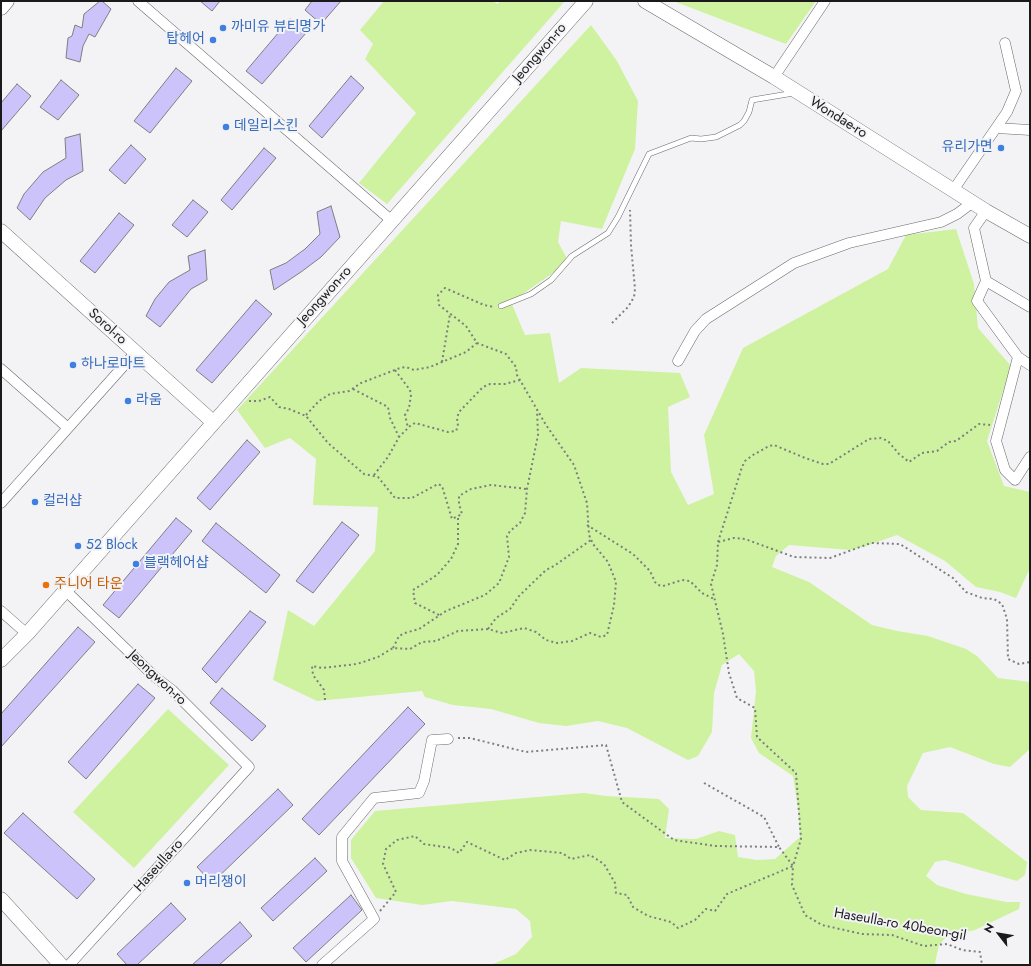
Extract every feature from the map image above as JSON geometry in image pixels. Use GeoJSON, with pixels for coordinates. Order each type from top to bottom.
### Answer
{"type":"FeatureCollection","features":[{"type":"Feature","properties":{"kind":"street"},"geometry":{"type":"LineString","coordinates":[[1,8],[7,1]]}},
{"type":"Feature","properties":{"kind":"street"},"geometry":{"type":"LineString","coordinates":[[138,1],[392,220]]}},
{"type":"Feature","properties":{"kind":"street","name":"Jeongwon-ro"},"geometry":{"type":"LineString","coordinates":[[1,660],[27,634],[586,1]]}},
{"type":"Feature","properties":{"kind":"street","name":"Wondae-ro"},"geometry":{"type":"LineString","coordinates":[[646,1],[798,92],[954,189],[986,211],[1030,236]]}},
{"type":"Feature","properties":{"kind":"street"},"geometry":{"type":"LineString","coordinates":[[774,78],[825,1]]}},
{"type":"Feature","properties":{"kind":"street"},"geometry":{"type":"LineString","coordinates":[[954,189],[1007,112],[1016,91],[1005,43]]}},
{"type":"Feature","properties":{"kind":"street"},"geometry":{"type":"LineString","coordinates":[[996,128],[1030,130]]}},
{"type":"Feature","properties":{"kind":"street"},"geometry":{"type":"LineString","coordinates":[[678,361],[695,331],[706,320],[794,263],[849,243],[941,222],[957,214],[973,202]]}},
{"type":"Feature","properties":{"kind":"street"},"geometry":{"type":"LineString","coordinates":[[986,211],[974,228],[986,281],[977,301],[1018,357],[1030,365]]}},
{"type":"Feature","properties":{"kind":"street","name":"Sorol-ro"},"geometry":{"type":"LineString","coordinates":[[1,232],[213,422]]}},
{"type":"Feature","properties":{"kind":"street"},"geometry":{"type":"LineString","coordinates":[[986,281],[1030,307]]}},
{"type":"Feature","properties":{"kind":"street"},"geometry":{"type":"LineString","coordinates":[[3,497],[68,428],[136,352]]}},
{"type":"Feature","properties":{"kind":"street"},"geometry":{"type":"LineString","coordinates":[[1018,357],[996,441],[1006,470],[1015,480],[1030,457]]}},
{"type":"Feature","properties":{"kind":"street"},"geometry":{"type":"LineString","coordinates":[[1,369],[68,428]]}},
{"type":"Feature","properties":{"kind":"street","name":"Jeongwon-ro"},"geometry":{"type":"LineString","coordinates":[[65,590],[155,677],[172,690],[249,766]]}},
{"type":"Feature","properties":{"kind":"street"},"geometry":{"type":"LineString","coordinates":[[1,611],[27,634]]}},
{"type":"Feature","properties":{"kind":"street"},"geometry":{"type":"LineString","coordinates":[[322,965],[374,919],[342,861],[342,837],[374,798],[419,793],[424,781],[432,740],[448,739]]}},
{"type":"Feature","properties":{"kind":"street","name":"Haseulla-ro"},"geometry":{"type":"LineString","coordinates":[[69,965],[249,766]]}},
{"type":"Feature","properties":{"kind":"street"},"geometry":{"type":"LineString","coordinates":[[1,900],[61,965]]}},
{"type":"Feature","properties":{"kind":"lane"},"geometry":{"type":"LineString","coordinates":[[501,306],[518,300],[551,280],[572,256],[608,233],[618,217],[649,154],[691,138],[702,140],[721,135],[744,121],[752,100],[786,96],[798,92]]}},
{"type":"Feature","properties":{"kind":"path"},"geometry":{"type":"LineString","coordinates":[[612,323],[628,307],[634,297],[635,289],[631,244],[630,193]]}},
{"type":"Feature","properties":{"kind":"path"},"geometry":{"type":"LineString","coordinates":[[393,648],[410,649],[422,642],[436,641],[458,631],[488,629],[502,633],[518,629],[531,630],[546,640],[557,643],[572,641],[590,633],[601,637],[607,635],[615,599],[616,582],[608,562],[591,540],[588,524],[587,503],[574,465],[546,425],[520,380],[516,367],[506,354],[477,343],[466,326],[441,308],[437,301],[438,295],[445,288],[484,305],[501,306]]}},
{"type":"Feature","properties":{"kind":"path"},"geometry":{"type":"LineString","coordinates":[[442,363],[450,314]]}},
{"type":"Feature","properties":{"kind":"path"},"geometry":{"type":"LineString","coordinates":[[306,416],[324,397],[353,389],[361,383],[395,370],[406,367],[414,370],[442,363],[466,352],[477,343]]}},
{"type":"Feature","properties":{"kind":"path"},"geometry":{"type":"LineString","coordinates":[[395,370],[410,390],[411,395],[409,408],[405,415],[408,428]]}},
{"type":"Feature","properties":{"kind":"path"},"geometry":{"type":"LineString","coordinates":[[235,397],[248,401],[259,401],[270,397],[279,407],[289,409],[306,416],[328,443],[359,471],[368,476],[374,475],[388,457],[399,437],[415,423],[448,432],[456,431],[459,412],[483,387],[490,384],[505,384],[520,380]]}},
{"type":"Feature","properties":{"kind":"path"},"geometry":{"type":"LineString","coordinates":[[353,389],[388,407],[390,418],[399,437]]}},
{"type":"Feature","properties":{"kind":"path"},"geometry":{"type":"LineString","coordinates":[[325,700],[324,690],[313,675],[312,666],[322,668],[351,666],[378,657],[393,648],[399,636],[419,629],[439,615],[485,595],[499,583],[509,557],[507,536],[510,531],[520,523],[525,513],[526,489],[538,435],[537,409]]}},
{"type":"Feature","properties":{"kind":"path"},"geometry":{"type":"LineString","coordinates":[[793,866],[801,839],[796,773],[757,737],[755,708],[737,698],[729,673],[723,634],[711,584],[717,565],[718,542],[742,467],[745,461],[769,446],[774,445],[805,458],[823,464],[829,464],[869,439],[881,438],[888,441],[898,454],[909,462],[922,453],[937,451],[949,442],[956,441],[979,424],[1000,428]]}},
{"type":"Feature","properties":{"kind":"path"},"geometry":{"type":"LineString","coordinates":[[374,475],[387,486],[395,498],[412,498],[438,484],[442,486],[452,519],[462,514],[459,504],[459,496],[470,489],[491,485],[526,489]]}},
{"type":"Feature","properties":{"kind":"path"},"geometry":{"type":"LineString","coordinates":[[439,615],[415,603],[413,590],[437,575],[451,559],[458,544],[458,517]]}},
{"type":"Feature","properties":{"kind":"path"},"geometry":{"type":"LineString","coordinates":[[588,524],[633,554],[650,571],[658,585],[663,586],[682,580],[690,581],[702,593],[714,599]]}},
{"type":"Feature","properties":{"kind":"path"},"geometry":{"type":"LineString","coordinates":[[718,542],[734,538],[745,539],[794,557],[830,558],[871,543],[900,544],[953,578],[966,592],[982,598],[994,599],[1002,604],[1007,619],[1008,659],[1019,664],[1030,662]]}},
{"type":"Feature","properties":{"kind":"path"},"geometry":{"type":"LineString","coordinates":[[488,629],[496,618],[510,609],[520,596],[546,570],[591,540]]}},
{"type":"Feature","properties":{"kind":"path"},"geometry":{"type":"LineString","coordinates":[[448,739],[470,738],[526,752],[606,746],[622,802],[674,840],[715,846],[780,847]]}},
{"type":"Feature","properties":{"kind":"path"},"geometry":{"type":"LineString","coordinates":[[704,783],[764,817],[780,847],[793,866]]}},
{"type":"Feature","properties":{"kind":"path"},"geometry":{"type":"LineString","coordinates":[[374,919],[396,892],[383,864],[386,849],[397,840],[415,836],[424,844],[451,848],[459,853],[468,842],[506,860],[516,853],[530,850],[562,853],[571,859],[590,855],[604,864],[615,883],[616,892],[627,895],[633,907],[648,916],[671,922],[678,928],[695,920],[706,909],[715,911],[727,894],[793,866]]}},
{"type":"Feature","properties":{"kind":"path","name":"Haseulla-ro 40beon-gil"},"geometry":{"type":"LineString","coordinates":[[793,866],[792,885],[805,915],[822,925],[862,934],[892,935],[924,946],[947,944],[962,950],[980,952],[982,965]]}},
{"type":"Feature","properties":{"kind":"green space"},"geometry":{"type":"Polygon","coordinates":[[[384,1],[492,1],[498,4],[500,1],[565,1],[387,204],[359,183],[416,113],[365,59],[373,44],[360,30],[384,1]]]}},
{"type":"Feature","properties":{"kind":"green space"},"geometry":{"type":"Polygon","coordinates":[[[673,1],[816,1],[786,44],[673,1]]]}},
{"type":"Feature","properties":{"kind":"green space"},"geometry":{"type":"Polygon","coordinates":[[[591,25],[617,61],[638,101],[635,149],[602,229],[561,221],[558,242],[569,262],[511,302],[525,335],[550,333],[559,383],[581,368],[680,373],[690,397],[668,407],[671,472],[688,505],[714,494],[704,435],[743,348],[888,269],[906,235],[956,229],[974,284],[978,328],[1011,366],[987,441],[1004,486],[1030,492],[1030,568],[1016,598],[1000,592],[976,587],[945,561],[897,535],[850,550],[789,545],[776,556],[772,567],[809,582],[872,625],[928,636],[966,649],[977,656],[998,678],[1030,682],[1030,749],[1010,767],[994,764],[950,747],[923,753],[907,786],[908,797],[921,810],[963,813],[1027,862],[1025,875],[1017,881],[945,860],[935,862],[926,876],[937,885],[966,894],[1006,902],[1020,902],[1019,909],[975,930],[947,936],[939,945],[935,963],[938,965],[491,965],[516,954],[532,937],[530,921],[516,909],[452,901],[422,905],[376,898],[351,858],[351,840],[375,811],[584,793],[606,796],[659,799],[669,809],[665,838],[696,839],[719,831],[735,835],[738,857],[757,860],[775,859],[800,837],[798,809],[793,776],[759,753],[751,738],[756,691],[754,671],[739,654],[722,665],[714,693],[712,732],[698,756],[688,760],[627,728],[598,721],[566,726],[539,723],[491,709],[453,705],[425,697],[422,691],[317,701],[273,680],[288,610],[314,626],[375,551],[378,507],[313,505],[316,459],[290,438],[265,448],[237,410],[591,25]]]}},
{"type":"Feature","properties":{"kind":"green space"},"geometry":{"type":"Polygon","coordinates":[[[168,709],[229,765],[134,868],[73,812],[168,709]]]}},
{"type":"Feature","properties":{"kind":"building"},"geometry":{"type":"Polygon","coordinates":[[[100,1],[111,9],[95,37],[89,34],[83,46],[80,62],[66,58],[68,38],[72,36],[75,25],[82,28],[84,14],[100,1]]]}},
{"type":"Feature","properties":{"kind":"building"},"geometry":{"type":"Polygon","coordinates":[[[200,1],[220,1],[212,11],[200,1]]]}},
{"type":"Feature","properties":{"kind":"building"},"geometry":{"type":"Polygon","coordinates":[[[312,1],[341,1],[321,24],[305,10],[312,1]]]}},
{"type":"Feature","properties":{"kind":"building"},"geometry":{"type":"Polygon","coordinates":[[[290,19],[306,33],[262,84],[246,71],[290,19]]]}},
{"type":"Feature","properties":{"kind":"building"},"geometry":{"type":"Polygon","coordinates":[[[176,68],[192,81],[150,133],[134,121],[176,68]]]}},
{"type":"Feature","properties":{"kind":"building"},"geometry":{"type":"Polygon","coordinates":[[[351,76],[364,88],[322,138],[309,126],[351,76]]]}},
{"type":"Feature","properties":{"kind":"building"},"geometry":{"type":"Polygon","coordinates":[[[61,80],[79,95],[58,120],[40,107],[61,80]]]}},
{"type":"Feature","properties":{"kind":"building"},"geometry":{"type":"Polygon","coordinates":[[[17,84],[31,96],[1,131],[1,103],[17,84]]]}},
{"type":"Feature","properties":{"kind":"building"},"geometry":{"type":"Polygon","coordinates":[[[80,134],[83,171],[66,180],[45,198],[30,220],[17,208],[24,194],[43,172],[66,158],[65,138],[80,134]]]}},
{"type":"Feature","properties":{"kind":"building"},"geometry":{"type":"Polygon","coordinates":[[[131,145],[146,159],[125,184],[109,170],[131,145]]]}},
{"type":"Feature","properties":{"kind":"building"},"geometry":{"type":"Polygon","coordinates":[[[264,148],[276,158],[232,210],[221,200],[264,148]]]}},
{"type":"Feature","properties":{"kind":"building"},"geometry":{"type":"Polygon","coordinates":[[[193,200],[208,212],[187,237],[172,225],[193,200]]]}},
{"type":"Feature","properties":{"kind":"building"},"geometry":{"type":"Polygon","coordinates":[[[331,206],[340,237],[321,257],[274,290],[270,270],[286,263],[305,249],[320,234],[317,212],[331,206]]]}},
{"type":"Feature","properties":{"kind":"building"},"geometry":{"type":"Polygon","coordinates":[[[119,213],[134,225],[95,273],[80,261],[119,213]]]}},
{"type":"Feature","properties":{"kind":"building"},"geometry":{"type":"Polygon","coordinates":[[[205,250],[207,280],[191,289],[160,327],[146,316],[155,299],[169,282],[190,270],[188,256],[205,250]]]}},
{"type":"Feature","properties":{"kind":"building"},"geometry":{"type":"Polygon","coordinates":[[[256,300],[272,314],[212,383],[196,370],[256,300]]]}},
{"type":"Feature","properties":{"kind":"building"},"geometry":{"type":"Polygon","coordinates":[[[247,440],[260,452],[210,510],[197,498],[247,440]]]}},
{"type":"Feature","properties":{"kind":"building"},"geometry":{"type":"Polygon","coordinates":[[[176,518],[192,531],[119,618],[103,605],[176,518]]]}},
{"type":"Feature","properties":{"kind":"building"},"geometry":{"type":"Polygon","coordinates":[[[342,522],[359,535],[313,593],[296,581],[342,522]]]}},
{"type":"Feature","properties":{"kind":"building"},"geometry":{"type":"Polygon","coordinates":[[[216,523],[280,575],[266,593],[202,541],[216,523]]]}},
{"type":"Feature","properties":{"kind":"building"},"geometry":{"type":"Polygon","coordinates":[[[250,611],[266,622],[216,683],[202,669],[250,611]]]}},
{"type":"Feature","properties":{"kind":"building"},"geometry":{"type":"Polygon","coordinates":[[[78,627],[95,642],[1,747],[1,714],[78,627]]]}},
{"type":"Feature","properties":{"kind":"building"},"geometry":{"type":"Polygon","coordinates":[[[138,684],[155,698],[86,779],[68,762],[138,684]]]}},
{"type":"Feature","properties":{"kind":"building"},"geometry":{"type":"Polygon","coordinates":[[[222,688],[266,726],[252,741],[210,703],[222,688]]]}},
{"type":"Feature","properties":{"kind":"building"},"geometry":{"type":"Polygon","coordinates":[[[408,707],[425,724],[319,835],[302,819],[408,707]]]}},
{"type":"Feature","properties":{"kind":"building"},"geometry":{"type":"Polygon","coordinates":[[[278,789],[293,805],[212,883],[197,867],[278,789]]]}},
{"type":"Feature","properties":{"kind":"building"},"geometry":{"type":"Polygon","coordinates":[[[23,813],[95,879],[77,899],[4,833],[23,813]]]}},
{"type":"Feature","properties":{"kind":"building"},"geometry":{"type":"Polygon","coordinates":[[[315,858],[327,871],[273,921],[261,908],[315,858]]]}},
{"type":"Feature","properties":{"kind":"building"},"geometry":{"type":"Polygon","coordinates":[[[351,895],[362,910],[306,962],[293,948],[351,895]]]}},
{"type":"Feature","properties":{"kind":"building"},"geometry":{"type":"Polygon","coordinates":[[[171,903],[186,919],[137,965],[127,965],[117,954],[171,903]]]}},
{"type":"Feature","properties":{"kind":"building"},"geometry":{"type":"Polygon","coordinates":[[[240,922],[252,936],[219,965],[192,965],[240,922]]]}},
{"type":"Feature","properties":{"kind":"place","name":"까미유 뷰티명가"},"geometry":{"type":"Point","coordinates":[223,28]}},
{"type":"Feature","properties":{"kind":"place","name":"탑헤어"},"geometry":{"type":"Point","coordinates":[213,40]}},
{"type":"Feature","properties":{"kind":"place","name":"데일리스킨"},"geometry":{"type":"Point","coordinates":[226,127]}},
{"type":"Feature","properties":{"kind":"place","name":"유리가면"},"geometry":{"type":"Point","coordinates":[1001,148]}},
{"type":"Feature","properties":{"kind":"place","name":"하나로마트"},"geometry":{"type":"Point","coordinates":[73,365]}},
{"type":"Feature","properties":{"kind":"place","name":"라움"},"geometry":{"type":"Point","coordinates":[128,401]}},
{"type":"Feature","properties":{"kind":"place","name":"컬러샵"},"geometry":{"type":"Point","coordinates":[35,502]}},
{"type":"Feature","properties":{"kind":"place","name":"52 Block"},"geometry":{"type":"Point","coordinates":[78,546]}},
{"type":"Feature","properties":{"kind":"place","name":"블랙헤어샵"},"geometry":{"type":"Point","coordinates":[136,564]}},
{"type":"Feature","properties":{"kind":"place","name":"주니어 타운"},"geometry":{"type":"Point","coordinates":[46,585]}},
{"type":"Feature","properties":{"kind":"place","name":"머리쟁이"},"geometry":{"type":"Point","coordinates":[187,883]}}]}
